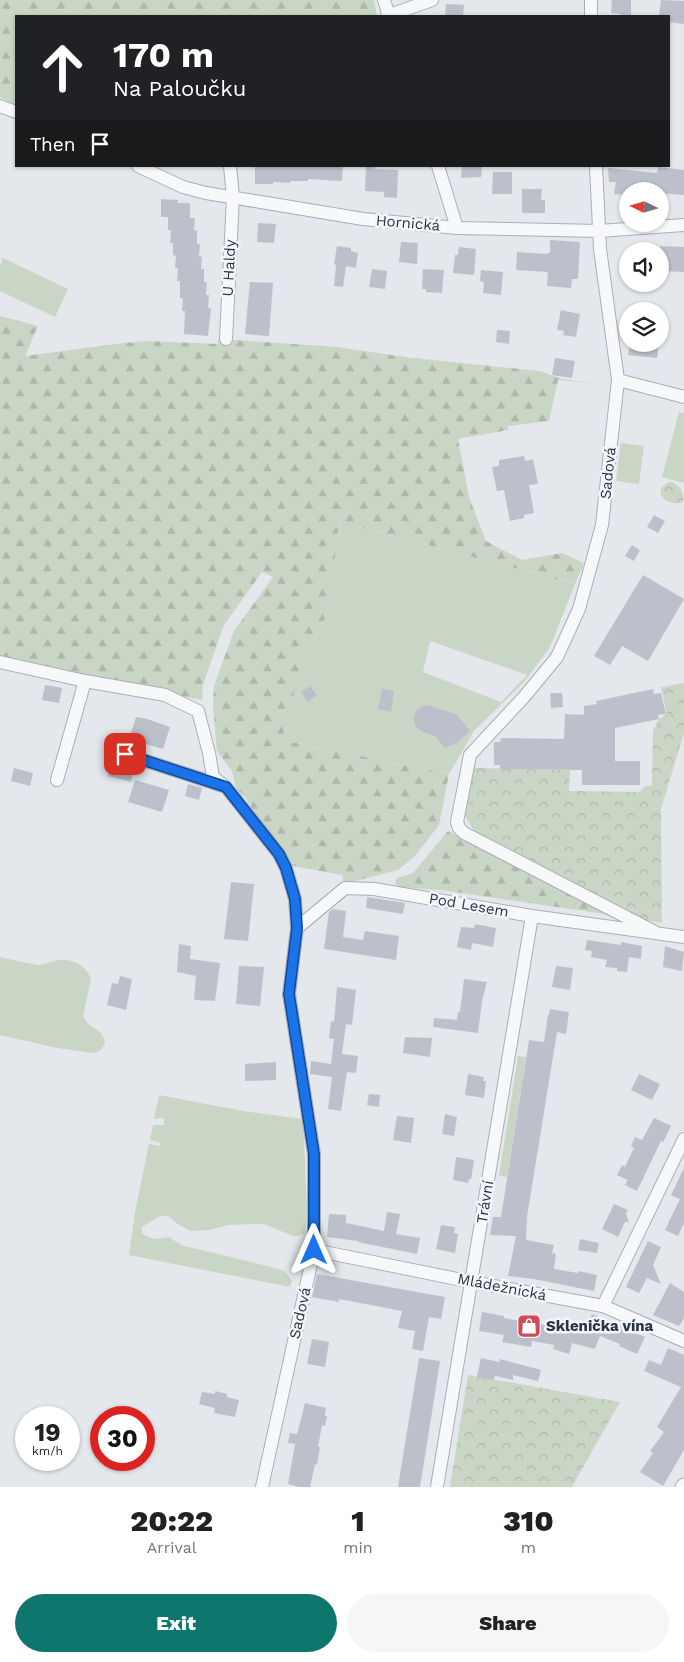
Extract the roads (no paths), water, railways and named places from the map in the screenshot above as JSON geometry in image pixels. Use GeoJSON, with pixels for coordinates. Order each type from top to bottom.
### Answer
{"type":"FeatureCollection","features":[{"type":"Feature","properties":{"kind":"street"},"geometry":{"type":"LineString","coordinates":[[384,0],[388,15]]}},
{"type":"Feature","properties":{"kind":"street"},"geometry":{"type":"LineString","coordinates":[[391,15],[432,0]]}},
{"type":"Feature","properties":{"kind":"street"},"geometry":{"type":"LineString","coordinates":[[591,15],[592,0]]}},
{"type":"Feature","properties":{"kind":"street"},"geometry":{"type":"LineString","coordinates":[[0,106],[15,112]]}},
{"type":"Feature","properties":{"kind":"street","name":"Hornická"},"geometry":{"type":"LineString","coordinates":[[140,167],[183,187],[206,193],[363,219],[457,228],[599,231],[684,225]]}},
{"type":"Feature","properties":{"kind":"street","name":"U Haldy"},"geometry":{"type":"LineString","coordinates":[[226,339],[233,196],[230,167]]}},
{"type":"Feature","properties":{"kind":"street"},"geometry":{"type":"LineString","coordinates":[[438,167],[457,228]]}},
{"type":"Feature","properties":{"kind":"street","name":"Sadová"},"geometry":{"type":"LineString","coordinates":[[482,843],[464,833],[459,828],[457,822],[470,755],[557,657],[579,609],[602,525],[618,380],[599,231],[596,167]]}},
{"type":"Feature","properties":{"kind":"street"},"geometry":{"type":"LineString","coordinates":[[618,380],[684,397]]}},
{"type":"Feature","properties":{"kind":"street"},"geometry":{"type":"LineString","coordinates":[[0,662],[85,681],[57,780]]}},
{"type":"Feature","properties":{"kind":"street","name":"Sadová"},"geometry":{"type":"LineString","coordinates":[[85,681],[166,695],[198,711],[213,777],[226,787],[279,854],[286,868],[295,899],[297,928],[289,994],[314,1154],[314,1250],[262,1487]]}},
{"type":"Feature","properties":{"kind":"street"},"geometry":{"type":"LineString","coordinates":[[125,754],[226,787]]}},
{"type":"Feature","properties":{"kind":"street","name":"Pod Lesem"},"geometry":{"type":"LineString","coordinates":[[482,843],[655,932]]}},
{"type":"Feature","properties":{"kind":"street","name":"Pod Lesem"},"geometry":{"type":"LineString","coordinates":[[297,928],[345,888],[374,888],[532,916],[684,937]]}},
{"type":"Feature","properties":{"kind":"street","name":"Trávní"},"geometry":{"type":"LineString","coordinates":[[437,1487],[532,916]]}},
{"type":"Feature","properties":{"kind":"street"},"geometry":{"type":"LineString","coordinates":[[603,1306],[684,1139]]}},
{"type":"Feature","properties":{"kind":"street","name":"Mládežnická"},"geometry":{"type":"LineString","coordinates":[[314,1250],[603,1306],[684,1341]]}},
{"type":"Feature","properties":{"kind":"place","name":"Sklenička vína"},"geometry":{"type":"Point","coordinates":[529,1326]}}]}
